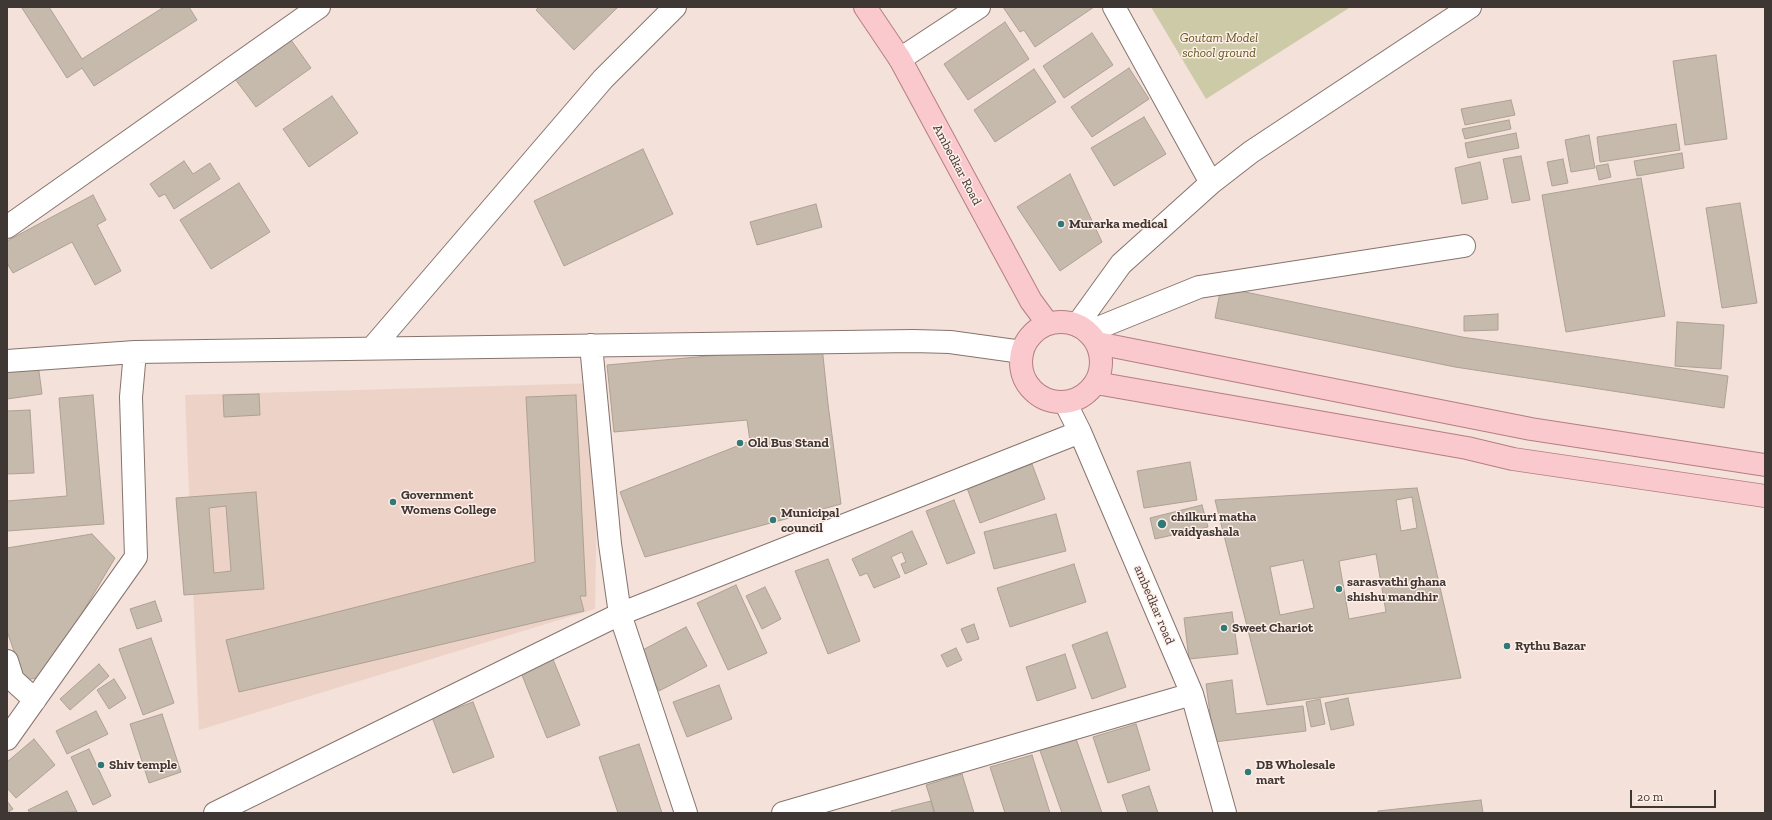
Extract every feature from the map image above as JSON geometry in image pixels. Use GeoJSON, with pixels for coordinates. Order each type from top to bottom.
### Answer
{"type":"FeatureCollection","features":[{"type":"Feature","properties":{"kind":"main road","name":"Ambedkar Road"},"geometry":{"type":"LineString","coordinates":[[865,7],[900,59],[1031,301],[1048,324]]}},
{"type":"Feature","properties":{"kind":"main road"},"geometry":{"type":"LineString","coordinates":[[1087,333],[1101,356],[1101,370],[1096,383],[1082,396],[1065,402],[1052,401],[1041,397],[1031,388],[1024,378],[1021,366],[1022,352],[1028,339],[1038,329],[1048,324],[1064,322],[1087,333],[1531,429],[1765,465]]}},
{"type":"Feature","properties":{"kind":"main road"},"geometry":{"type":"LineString","coordinates":[[1096,383],[1467,448],[1536,462],[1765,496]]}},
{"type":"Feature","properties":{"kind":"street"},"geometry":{"type":"LineString","coordinates":[[7,227],[318,7]]}},
{"type":"Feature","properties":{"kind":"street"},"geometry":{"type":"LineString","coordinates":[[373,347],[603,79],[675,7]]}},
{"type":"Feature","properties":{"kind":"street"},"geometry":{"type":"LineString","coordinates":[[900,59],[979,7]]}},
{"type":"Feature","properties":{"kind":"street"},"geometry":{"type":"LineString","coordinates":[[1114,7],[1211,183]]}},
{"type":"Feature","properties":{"kind":"street"},"geometry":{"type":"LineString","coordinates":[[1087,333],[1121,264],[1211,183],[1251,152],[1470,7]]}},
{"type":"Feature","properties":{"kind":"street"},"geometry":{"type":"LineString","coordinates":[[1087,333],[1199,287],[1464,246]]}},
{"type":"Feature","properties":{"kind":"street"},"geometry":{"type":"LineString","coordinates":[[8,357],[135,352],[373,347],[913,341],[950,342],[1022,352]]}},
{"type":"Feature","properties":{"kind":"street"},"geometry":{"type":"LineString","coordinates":[[591,345],[610,544],[620,614],[686,813]]}},
{"type":"Feature","properties":{"kind":"street"},"geometry":{"type":"LineString","coordinates":[[7,739],[136,557],[131,397],[135,352]]}},
{"type":"Feature","properties":{"kind":"street","name":"ambedkar road"},"geometry":{"type":"LineString","coordinates":[[1065,402],[1080,432],[1192,694],[1225,813]]}},
{"type":"Feature","properties":{"kind":"street"},"geometry":{"type":"LineString","coordinates":[[215,813],[239,808],[620,614],[1080,432]]}},
{"type":"Feature","properties":{"kind":"street"},"geometry":{"type":"LineString","coordinates":[[7,661],[13,680],[34,700]]}},
{"type":"Feature","properties":{"kind":"street"},"geometry":{"type":"LineString","coordinates":[[783,813],[1192,694]]}},
{"type":"Feature","properties":{"kind":"shaded area","name":"Government Womens College"},"geometry":{"type":"Polygon","coordinates":[[[599,383],[595,609],[199,730],[185,395],[599,383]]]}},
{"type":"Feature","properties":{"kind":"green space","name":"Goutam Model school ground"},"geometry":{"type":"Polygon","coordinates":[[[1151,7],[1348,7],[1349,8],[1206,99],[1151,7]]]}},
{"type":"Feature","properties":{"kind":"building"},"geometry":{"type":"Polygon","coordinates":[[[49,7],[82,59],[164,7],[189,7],[197,20],[94,86],[82,68],[67,78],[22,8],[49,7]]]}},
{"type":"Feature","properties":{"kind":"building"},"geometry":{"type":"Polygon","coordinates":[[[539,7],[618,7],[574,50],[536,10],[539,7]]]}},
{"type":"Feature","properties":{"kind":"building"},"geometry":{"type":"Polygon","coordinates":[[[1003,7],[1094,7],[1035,47],[1024,30],[1020,32],[1003,7]]]}},
{"type":"Feature","properties":{"kind":"building"},"geometry":{"type":"Polygon","coordinates":[[[1005,22],[1029,59],[968,100],[944,64],[1005,22]]]}},
{"type":"Feature","properties":{"kind":"building"},"geometry":{"type":"Polygon","coordinates":[[[1092,33],[1113,65],[1064,98],[1043,66],[1092,33]]]}},
{"type":"Feature","properties":{"kind":"building"},"geometry":{"type":"Polygon","coordinates":[[[291,40],[311,68],[256,107],[235,79],[291,40]]]}},
{"type":"Feature","properties":{"kind":"building"},"geometry":{"type":"Polygon","coordinates":[[[1716,55],[1727,139],[1685,145],[1673,61],[1716,55]]]}},
{"type":"Feature","properties":{"kind":"building"},"geometry":{"type":"Polygon","coordinates":[[[1129,68],[1149,99],[1092,137],[1071,107],[1129,68]]]}},
{"type":"Feature","properties":{"kind":"building"},"geometry":{"type":"Polygon","coordinates":[[[1034,69],[1056,102],[995,142],[974,110],[1034,69]]]}},
{"type":"Feature","properties":{"kind":"building"},"geometry":{"type":"Polygon","coordinates":[[[332,96],[358,133],[309,167],[283,129],[332,96]]]}},
{"type":"Feature","properties":{"kind":"building"},"geometry":{"type":"Polygon","coordinates":[[[1511,100],[1515,115],[1465,125],[1461,109],[1511,100]]]}},
{"type":"Feature","properties":{"kind":"building"},"geometry":{"type":"Polygon","coordinates":[[[1144,117],[1166,154],[1114,186],[1091,148],[1144,117]]]}},
{"type":"Feature","properties":{"kind":"building"},"geometry":{"type":"Polygon","coordinates":[[[1509,120],[1511,129],[1465,139],[1462,129],[1509,120]]]}},
{"type":"Feature","properties":{"kind":"building"},"geometry":{"type":"Polygon","coordinates":[[[1676,124],[1680,150],[1600,162],[1597,137],[1676,124]]]}},
{"type":"Feature","properties":{"kind":"building"},"geometry":{"type":"Polygon","coordinates":[[[1516,133],[1519,148],[1468,158],[1465,143],[1516,133]]]}},
{"type":"Feature","properties":{"kind":"building"},"geometry":{"type":"Polygon","coordinates":[[[1589,135],[1595,168],[1571,172],[1565,140],[1589,135]]]}},
{"type":"Feature","properties":{"kind":"building"},"geometry":{"type":"Polygon","coordinates":[[[643,149],[673,214],[564,266],[534,201],[643,149]]]}},
{"type":"Feature","properties":{"kind":"building"},"geometry":{"type":"Polygon","coordinates":[[[1682,153],[1684,168],[1637,176],[1634,161],[1682,153]]]}},
{"type":"Feature","properties":{"kind":"building"},"geometry":{"type":"Polygon","coordinates":[[[1521,156],[1530,200],[1512,203],[1503,159],[1521,156]]]}},
{"type":"Feature","properties":{"kind":"building"},"geometry":{"type":"Polygon","coordinates":[[[1563,159],[1568,183],[1552,186],[1547,162],[1563,159]]]}},
{"type":"Feature","properties":{"kind":"building"},"geometry":{"type":"Polygon","coordinates":[[[184,161],[193,174],[210,163],[220,179],[174,209],[165,194],[159,197],[150,184],[184,161]]]}},
{"type":"Feature","properties":{"kind":"building"},"geometry":{"type":"Polygon","coordinates":[[[1480,162],[1488,199],[1462,204],[1455,168],[1480,162]]]}},
{"type":"Feature","properties":{"kind":"building"},"geometry":{"type":"Polygon","coordinates":[[[1608,164],[1611,177],[1599,180],[1596,166],[1608,164]]]}},
{"type":"Feature","properties":{"kind":"building","name":"Murarka medical"},"geometry":{"type":"Polygon","coordinates":[[[1070,174],[1102,242],[1060,271],[1017,207],[1070,174]]]}},
{"type":"Feature","properties":{"kind":"building"},"geometry":{"type":"Polygon","coordinates":[[[1641,178],[1665,316],[1566,332],[1542,195],[1641,178]]]}},
{"type":"Feature","properties":{"kind":"building"},"geometry":{"type":"Polygon","coordinates":[[[239,183],[270,232],[211,269],[180,220],[239,183]]]}},
{"type":"Feature","properties":{"kind":"building"},"geometry":{"type":"Polygon","coordinates":[[[93,195],[106,220],[97,225],[121,271],[95,285],[72,242],[13,273],[7,263],[7,241],[93,195]]]}},
{"type":"Feature","properties":{"kind":"building"},"geometry":{"type":"Polygon","coordinates":[[[1740,203],[1757,303],[1722,308],[1706,208],[1740,203]]]}},
{"type":"Feature","properties":{"kind":"building"},"geometry":{"type":"Polygon","coordinates":[[[816,204],[822,227],[757,245],[750,222],[816,204]]]}},
{"type":"Feature","properties":{"kind":"building"},"geometry":{"type":"Polygon","coordinates":[[[1221,287],[1462,337],[1728,376],[1724,408],[1455,367],[1215,318],[1221,287]]]}},
{"type":"Feature","properties":{"kind":"building"},"geometry":{"type":"Polygon","coordinates":[[[1498,314],[1498,330],[1464,331],[1464,316],[1498,314]]]}},
{"type":"Feature","properties":{"kind":"building"},"geometry":{"type":"Polygon","coordinates":[[[1677,322],[1724,325],[1721,369],[1675,366],[1677,322]]]}},
{"type":"Feature","properties":{"kind":"building"},"geometry":{"type":"Polygon","coordinates":[[[822,346],[841,504],[645,557],[620,492],[750,441],[747,420],[614,432],[607,365],[822,346]]]}},
{"type":"Feature","properties":{"kind":"building"},"geometry":{"type":"Polygon","coordinates":[[[38,364],[42,394],[7,399],[7,368],[38,364]]]}},
{"type":"Feature","properties":{"kind":"building"},"geometry":{"type":"Polygon","coordinates":[[[259,394],[260,415],[224,417],[223,395],[259,394]]]}},
{"type":"Feature","properties":{"kind":"building"},"geometry":{"type":"Polygon","coordinates":[[[93,395],[104,524],[7,531],[7,501],[67,496],[59,398],[93,395]]]}},
{"type":"Feature","properties":{"kind":"building"},"geometry":{"type":"Polygon","coordinates":[[[576,395],[586,596],[580,596],[584,611],[239,692],[226,640],[535,562],[526,397],[576,395]]]}},
{"type":"Feature","properties":{"kind":"building"},"geometry":{"type":"Polygon","coordinates":[[[30,410],[34,473],[7,474],[7,411],[30,410]]]}},
{"type":"Feature","properties":{"kind":"building"},"geometry":{"type":"Polygon","coordinates":[[[1190,462],[1197,500],[1144,508],[1137,471],[1190,462]]]}},
{"type":"Feature","properties":{"kind":"building"},"geometry":{"type":"Polygon","coordinates":[[[1032,464],[1045,499],[980,523],[967,488],[1032,464]]]}},
{"type":"Feature","properties":{"kind":"building","name":"sarasvathi ghana shishu mandhir"},"geometry":{"type":"Polygon","coordinates":[[[1417,488],[1461,678],[1267,705],[1215,500],[1417,488]]]}},
{"type":"Feature","properties":{"kind":"building"},"geometry":{"type":"Polygon","coordinates":[[[256,492],[264,589],[184,595],[176,498],[256,492]],[[226,506],[209,508],[214,573],[231,571],[226,506]]]}},
{"type":"Feature","properties":{"kind":"building"},"geometry":{"type":"Polygon","coordinates":[[[1412,497],[1417,528],[1401,531],[1396,500],[1412,497]]]}},
{"type":"Feature","properties":{"kind":"building"},"geometry":{"type":"Polygon","coordinates":[[[954,500],[975,553],[947,564],[926,511],[954,500]]]}},
{"type":"Feature","properties":{"kind":"building"},"geometry":{"type":"Polygon","coordinates":[[[1202,505],[1208,527],[1155,539],[1150,518],[1202,505]]]}},
{"type":"Feature","properties":{"kind":"building"},"geometry":{"type":"Polygon","coordinates":[[[1056,514],[1066,551],[994,569],[984,532],[1056,514]]]}},
{"type":"Feature","properties":{"kind":"building"},"geometry":{"type":"Polygon","coordinates":[[[912,531],[927,564],[905,574],[901,564],[906,562],[902,552],[891,557],[900,577],[874,588],[867,573],[860,576],[852,559],[912,531]]]}},
{"type":"Feature","properties":{"kind":"building"},"geometry":{"type":"Polygon","coordinates":[[[92,534],[115,558],[44,677],[24,680],[7,631],[7,548],[92,534]]]}},
{"type":"Feature","properties":{"kind":"building"},"geometry":{"type":"Polygon","coordinates":[[[1376,554],[1386,612],[1349,619],[1339,561],[1376,554]]]}},
{"type":"Feature","properties":{"kind":"building"},"geometry":{"type":"Polygon","coordinates":[[[828,559],[860,641],[828,654],[795,571],[828,559]]]}},
{"type":"Feature","properties":{"kind":"building"},"geometry":{"type":"Polygon","coordinates":[[[1303,560],[1314,608],[1280,615],[1270,567],[1303,560]]]}},
{"type":"Feature","properties":{"kind":"building"},"geometry":{"type":"Polygon","coordinates":[[[1074,564],[1086,602],[1010,627],[997,588],[1074,564]]]}},
{"type":"Feature","properties":{"kind":"building"},"geometry":{"type":"Polygon","coordinates":[[[736,585],[767,653],[728,670],[697,603],[736,585]]]}},
{"type":"Feature","properties":{"kind":"building"},"geometry":{"type":"Polygon","coordinates":[[[765,587],[781,619],[762,629],[746,596],[765,587]]]}},
{"type":"Feature","properties":{"kind":"building"},"geometry":{"type":"Polygon","coordinates":[[[155,601],[162,621],[137,629],[130,609],[155,601]]]}},
{"type":"Feature","properties":{"kind":"building"},"geometry":{"type":"Polygon","coordinates":[[[1232,612],[1238,654],[1189,659],[1184,618],[1232,612]]]}},
{"type":"Feature","properties":{"kind":"building"},"geometry":{"type":"Polygon","coordinates":[[[974,624],[979,639],[967,643],[961,629],[974,624]]]}},
{"type":"Feature","properties":{"kind":"building"},"geometry":{"type":"Polygon","coordinates":[[[686,627],[707,666],[659,691],[639,652],[686,627]]]}},
{"type":"Feature","properties":{"kind":"building"},"geometry":{"type":"Polygon","coordinates":[[[1107,632],[1126,687],[1092,699],[1072,645],[1107,632]]]}},
{"type":"Feature","properties":{"kind":"building"},"geometry":{"type":"Polygon","coordinates":[[[151,638],[174,703],[143,715],[119,649],[151,638]]]}},
{"type":"Feature","properties":{"kind":"building"},"geometry":{"type":"Polygon","coordinates":[[[956,648],[962,660],[947,667],[941,655],[956,648]]]}},
{"type":"Feature","properties":{"kind":"building"},"geometry":{"type":"Polygon","coordinates":[[[1065,654],[1076,688],[1037,701],[1026,667],[1065,654]]]}},
{"type":"Feature","properties":{"kind":"building"},"geometry":{"type":"Polygon","coordinates":[[[552,657],[580,725],[547,738],[520,670],[552,657]]]}},
{"type":"Feature","properties":{"kind":"building"},"geometry":{"type":"Polygon","coordinates":[[[99,664],[109,676],[70,710],[60,699],[99,664]]]}},
{"type":"Feature","properties":{"kind":"building"},"geometry":{"type":"Polygon","coordinates":[[[114,679],[126,698],[109,709],[97,690],[114,679]]]}},
{"type":"Feature","properties":{"kind":"building"},"geometry":{"type":"Polygon","coordinates":[[[1232,680],[1236,714],[1303,706],[1306,731],[1214,742],[1206,684],[1232,680]]]}},
{"type":"Feature","properties":{"kind":"building"},"geometry":{"type":"Polygon","coordinates":[[[719,685],[732,719],[687,737],[673,702],[719,685]]]}},
{"type":"Feature","properties":{"kind":"building"},"geometry":{"type":"Polygon","coordinates":[[[1348,698],[1354,725],[1331,730],[1325,703],[1348,698]]]}},
{"type":"Feature","properties":{"kind":"building"},"geometry":{"type":"Polygon","coordinates":[[[1320,699],[1325,724],[1311,727],[1306,702],[1320,699]]]}},
{"type":"Feature","properties":{"kind":"building"},"geometry":{"type":"Polygon","coordinates":[[[473,702],[494,757],[453,773],[432,717],[473,702]]]}},
{"type":"Feature","properties":{"kind":"building"},"geometry":{"type":"Polygon","coordinates":[[[96,711],[108,734],[67,754],[56,731],[96,711]]]}},
{"type":"Feature","properties":{"kind":"building"},"geometry":{"type":"Polygon","coordinates":[[[162,714],[181,772],[149,783],[130,724],[162,714]]]}},
{"type":"Feature","properties":{"kind":"building"},"geometry":{"type":"Polygon","coordinates":[[[1136,724],[1150,770],[1108,783],[1093,737],[1136,724]]]}},
{"type":"Feature","properties":{"kind":"building"},"geometry":{"type":"Polygon","coordinates":[[[1074,733],[1102,813],[1062,813],[1038,745],[1074,733]]]}},
{"type":"Feature","properties":{"kind":"building"},"geometry":{"type":"Polygon","coordinates":[[[34,739],[55,765],[16,798],[7,788],[7,762],[34,739]]]}},
{"type":"Feature","properties":{"kind":"building"},"geometry":{"type":"Polygon","coordinates":[[[639,744],[662,813],[618,813],[599,757],[639,744]]]}},
{"type":"Feature","properties":{"kind":"building"},"geometry":{"type":"Polygon","coordinates":[[[89,749],[111,796],[93,805],[71,757],[89,749]]]}},
{"type":"Feature","properties":{"kind":"building"},"geometry":{"type":"Polygon","coordinates":[[[1032,755],[1050,813],[1005,813],[990,767],[1032,755]]]}},
{"type":"Feature","properties":{"kind":"building"},"geometry":{"type":"Polygon","coordinates":[[[962,774],[974,813],[935,813],[926,785],[962,774]]]}},
{"type":"Feature","properties":{"kind":"building"},"geometry":{"type":"Polygon","coordinates":[[[1149,786],[1158,813],[1128,813],[1122,795],[1149,786]]]}},
{"type":"Feature","properties":{"kind":"building"},"geometry":{"type":"Polygon","coordinates":[[[67,791],[77,812],[30,813],[28,810],[67,791]]]}},
{"type":"Feature","properties":{"kind":"building"},"geometry":{"type":"Polygon","coordinates":[[[1481,800],[1483,813],[1378,813],[1378,811],[1481,800]]]}},
{"type":"Feature","properties":{"kind":"building"},"geometry":{"type":"Polygon","coordinates":[[[7,801],[13,809],[7,813],[7,801]]]}},
{"type":"Feature","properties":{"kind":"building"},"geometry":{"type":"Polygon","coordinates":[[[931,801],[934,813],[892,813],[891,811],[931,801]]]}},
{"type":"Feature","properties":{"kind":"place","name":"Murarka medical"},"geometry":{"type":"Point","coordinates":[1061,224]}},
{"type":"Feature","properties":{"kind":"place","name":"Old Bus Stand"},"geometry":{"type":"Point","coordinates":[740,443]}},
{"type":"Feature","properties":{"kind":"place","name":"Government Womens College"},"geometry":{"type":"Point","coordinates":[393,502]}},
{"type":"Feature","properties":{"kind":"place","name":"Municipal council"},"geometry":{"type":"Point","coordinates":[773,520]}},
{"type":"Feature","properties":{"kind":"place","name":"chilkuri matha vaidyashala"},"geometry":{"type":"Point","coordinates":[1162,524]}},
{"type":"Feature","properties":{"kind":"place","name":"sarasvathi ghana shishu mandhir"},"geometry":{"type":"Point","coordinates":[1339,589]}},
{"type":"Feature","properties":{"kind":"place","name":"Sweet Chariot"},"geometry":{"type":"Point","coordinates":[1224,628]}},
{"type":"Feature","properties":{"kind":"place","name":"Rythu Bazar"},"geometry":{"type":"Point","coordinates":[1507,646]}},
{"type":"Feature","properties":{"kind":"place","name":"Shiv temple"},"geometry":{"type":"Point","coordinates":[101,765]}},
{"type":"Feature","properties":{"kind":"place","name":"DB Wholesale mart"},"geometry":{"type":"Point","coordinates":[1248,772]}}]}
